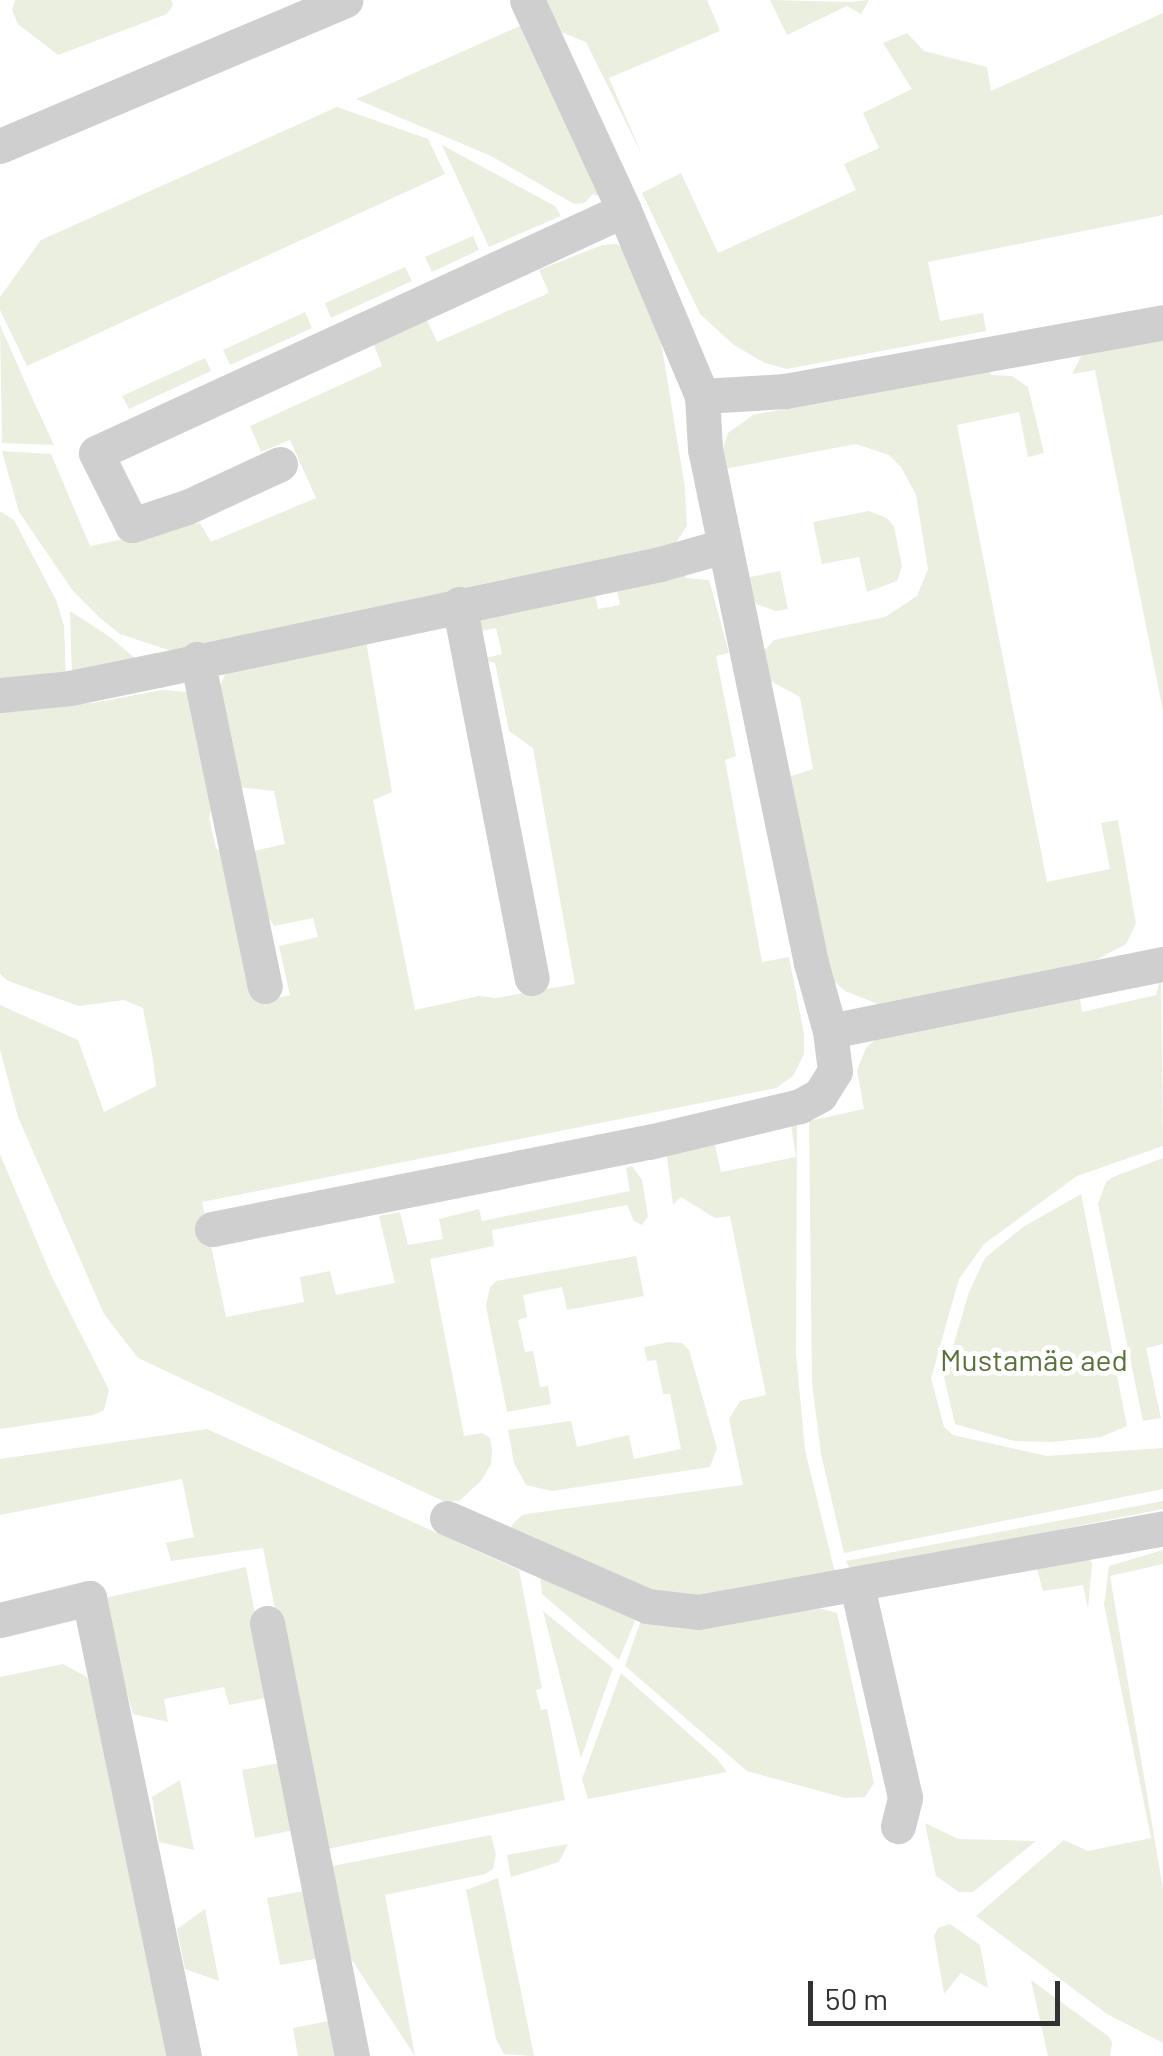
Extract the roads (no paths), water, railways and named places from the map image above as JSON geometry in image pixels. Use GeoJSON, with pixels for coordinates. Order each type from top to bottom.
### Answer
{"type":"FeatureCollection","features":[{"type":"Feature","properties":{"kind":"street"},"geometry":{"type":"LineString","coordinates":[[0,146],[345,0]]}},
{"type":"Feature","properties":{"kind":"street"},"geometry":{"type":"LineString","coordinates":[[212,1229],[650,1142],[800,1106],[820,1095],[835,1071],[830,1031],[811,963],[704,450],[702,396],[624,210],[528,0]]}},
{"type":"Feature","properties":{"kind":"street"},"geometry":{"type":"LineString","coordinates":[[280,464],[188,507],[132,525],[96,453],[624,210]]}},
{"type":"Feature","properties":{"kind":"street"},"geometry":{"type":"LineString","coordinates":[[702,396],[784,391],[1163,322]]}},
{"type":"Feature","properties":{"kind":"street"},"geometry":{"type":"LineString","coordinates":[[0,695],[70,688],[660,564],[724,546]]}},
{"type":"Feature","properties":{"kind":"street"},"geometry":{"type":"LineString","coordinates":[[459,604],[532,978]]}},
{"type":"Feature","properties":{"kind":"street"},"geometry":{"type":"LineString","coordinates":[[197,659],[265,986]]}},
{"type":"Feature","properties":{"kind":"street"},"geometry":{"type":"LineString","coordinates":[[830,1031],[1163,964]]}},
{"type":"Feature","properties":{"kind":"street"},"geometry":{"type":"LineString","coordinates":[[448,1518],[647,1606],[698,1612],[1163,1528]]}},
{"type":"Feature","properties":{"kind":"street"},"geometry":{"type":"LineString","coordinates":[[857,1586],[905,1798],[898,1826]]}},
{"type":"Feature","properties":{"kind":"street"},"geometry":{"type":"LineString","coordinates":[[0,1620],[89,1598],[184,2056]]}},
{"type":"Feature","properties":{"kind":"street"},"geometry":{"type":"LineString","coordinates":[[267,1623],[352,2056]]}},
{"type":"Feature","properties":{"kind":"park label","name":"Mustamäe aed"},"geometry":{"type":"Point","coordinates":[1034,1359]}}]}
